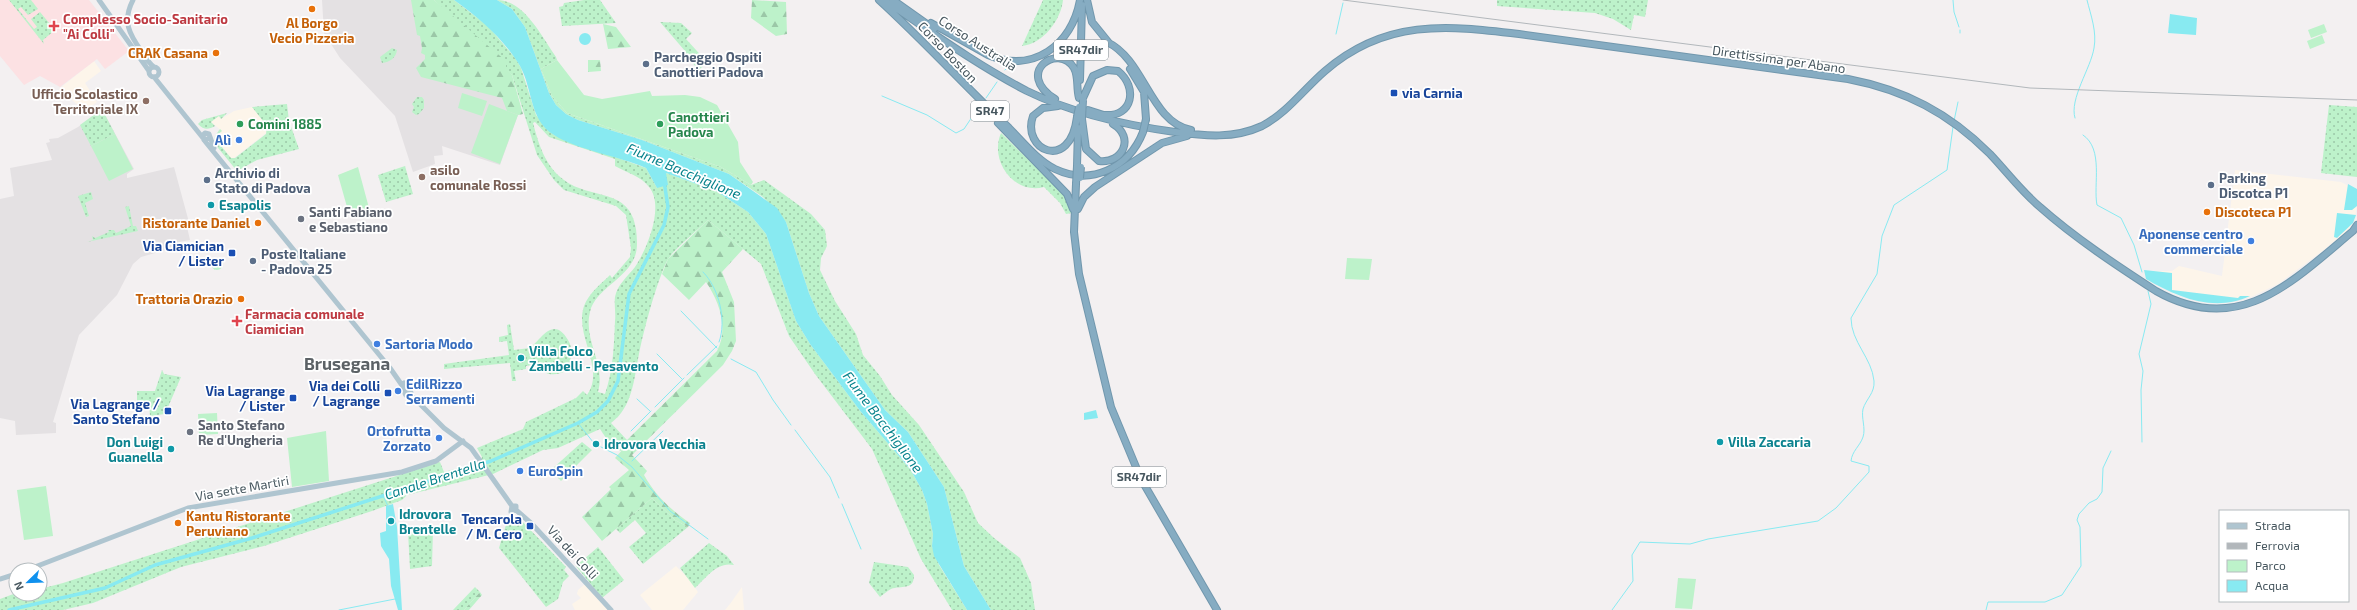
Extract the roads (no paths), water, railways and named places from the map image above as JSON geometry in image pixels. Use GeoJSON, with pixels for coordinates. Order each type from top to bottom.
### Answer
{"type":"FeatureCollection","features":[{"type":"Feature","properties":{"kind":"highway","name":"Corso Boston"},"geometry":{"type":"LineString","coordinates":[[879,0],[978,99],[1047,163],[1066,173],[1079,176],[1102,173],[1121,164],[1136,148],[1143,132],[1146,119],[1145,98],[1138,79],[1092,22],[1086,0]]}},
{"type":"Feature","properties":{"kind":"highway","name":"Direttissima per Abano"},"geometry":{"type":"LineString","coordinates":[[884,0],[997,74],[1028,91],[1064,106],[1137,126],[1218,136],[1243,133],[1270,121],[1330,67],[1346,55],[1378,39],[1416,29],[1456,27],[1715,61],[1875,85],[1909,96],[1950,119],[1964,130],[2032,200],[2050,216],[2156,291],[2190,305],[2210,308],[2231,308],[2265,298],[2292,282],[2356,229]]}},
{"type":"Feature","properties":{"kind":"highway","name":"Corso Boston"},"geometry":{"type":"LineString","coordinates":[[895,1],[977,50],[998,59],[1017,61],[1036,57],[1060,43],[1072,26],[1081,0]]}},
{"type":"Feature","properties":{"kind":"highway","name":"SR47dir"},"geometry":{"type":"LineString","coordinates":[[1080,118],[1081,0]]}},
{"type":"Feature","properties":{"kind":"highway","name":"SR47"},"geometry":{"type":"LineString","coordinates":[[1085,25],[1086,0]]}},
{"type":"Feature","properties":{"kind":"highway","name":"Corso Australia"},"geometry":{"type":"LineString","coordinates":[[895,1],[1001,73],[1055,99]]}},
{"type":"Feature","properties":{"kind":"highway","name":"SR47dir"},"geometry":{"type":"LineString","coordinates":[[1085,25],[1079,167],[1074,232],[1081,281],[1098,358],[1121,435],[1151,498],[1217,610]]}},
{"type":"Feature","properties":{"kind":"highway"},"geometry":{"type":"LineString","coordinates":[[1107,42],[1116,47],[1138,72],[1164,113],[1172,122],[1184,129],[1218,136]]}},
{"type":"Feature","properties":{"kind":"highway"},"geometry":{"type":"LineString","coordinates":[[1055,99],[1041,88],[1037,77],[1041,66],[1051,59],[1057,58],[1069,62],[1075,70],[1081,99]]}},
{"type":"Feature","properties":{"kind":"highway"},"geometry":{"type":"LineString","coordinates":[[1081,99],[1090,79],[1097,72],[1112,70],[1123,75],[1131,90],[1129,102],[1118,113],[1102,116]]}},
{"type":"Feature","properties":{"kind":"highway"},"geometry":{"type":"LineString","coordinates":[[978,99],[1009,135],[1067,194],[1076,211]]}},
{"type":"Feature","properties":{"kind":"highway","name":"Direttissima per Abano"},"geometry":{"type":"LineString","coordinates":[[1055,99],[1102,116]]}},
{"type":"Feature","properties":{"kind":"highway"},"geometry":{"type":"LineString","coordinates":[[1064,106],[1047,106],[1033,116],[1031,133],[1038,145],[1050,151],[1066,146],[1075,133],[1080,118]]}},
{"type":"Feature","properties":{"kind":"highway"},"geometry":{"type":"LineString","coordinates":[[1080,118],[1084,141],[1089,154],[1099,161],[1110,161],[1120,155],[1125,146],[1125,140],[1120,129],[1102,116]]}},
{"type":"Feature","properties":{"kind":"highway"},"geometry":{"type":"LineString","coordinates":[[1076,211],[1091,190],[1162,144],[1183,136],[1218,136]]}},
{"type":"Feature","properties":{"kind":"highway","name":"SR47dir"},"geometry":{"type":"LineString","coordinates":[[1075,224],[1076,249]]}},
{"type":"Feature","properties":{"kind":"main road"},"geometry":{"type":"LineString","coordinates":[[99,0],[152,69],[159,70],[156,76]]}},
{"type":"Feature","properties":{"kind":"main road"},"geometry":{"type":"LineString","coordinates":[[133,0],[128,13],[127,25],[130,35],[152,69],[150,74],[156,76],[162,86],[206,139],[222,162],[409,392],[441,424],[463,442]]}},
{"type":"Feature","properties":{"kind":"main road"},"geometry":{"type":"LineString","coordinates":[[193,125],[209,134],[206,139]]}},
{"type":"Feature","properties":{"kind":"main road","name":"Via dei Colli"},"geometry":{"type":"LineString","coordinates":[[463,442],[476,453],[486,471],[512,506],[510,512],[516,510],[532,524],[611,610]]}},
{"type":"Feature","properties":{"kind":"main road","name":"Via sette Martiri"},"geometry":{"type":"LineString","coordinates":[[48,562],[188,508],[410,470],[436,461],[463,442]]}},
{"type":"Feature","properties":{"kind":"water","name":"Fiume Bacchiglione"},"geometry":{"type":"Polygon","coordinates":[[[454,0],[497,0],[512,9],[525,27],[549,93],[556,105],[566,114],[578,120],[642,140],[729,174],[777,208],[786,222],[809,293],[819,316],[885,410],[908,432],[944,487],[964,566],[991,610],[967,610],[934,556],[932,546],[933,534],[927,504],[922,490],[910,469],[861,412],[810,344],[796,321],[766,234],[748,212],[716,191],[666,173],[668,185],[657,188],[646,168],[574,145],[554,135],[546,129],[540,121],[532,104],[524,75],[514,56],[499,38],[473,14],[454,0]]]}},
{"type":"Feature","properties":{"kind":"water"},"geometry":{"type":"Polygon","coordinates":[[[2170,14],[2197,18],[2196,35],[2168,33],[2170,14]]]}},
{"type":"Feature","properties":{"kind":"water"},"geometry":{"type":"Polygon","coordinates":[[[585,33],[589,35],[591,39],[589,43],[585,45],[581,43],[579,39],[581,35],[585,33]]]}},
{"type":"Feature","properties":{"kind":"water"},"geometry":{"type":"Polygon","coordinates":[[[2348,184],[2357,189],[2357,206],[2352,210],[2344,210],[2348,184]]]}},
{"type":"Feature","properties":{"kind":"water"},"geometry":{"type":"Polygon","coordinates":[[[2337,213],[2356,215],[2353,223],[2337,238],[2334,237],[2337,213]]]}},
{"type":"Feature","properties":{"kind":"water"},"geometry":{"type":"Polygon","coordinates":[[[2144,270],[2172,273],[2172,290],[2238,298],[2240,296],[2250,296],[2236,301],[2223,303],[2196,301],[2170,292],[2146,279],[2144,270]]]}},
{"type":"Feature","properties":{"kind":"water"},"geometry":{"type":"Polygon","coordinates":[[[1096,410],[1098,418],[1084,420],[1084,413],[1096,410]]]}},
{"type":"Feature","properties":{"kind":"water"},"geometry":{"type":"Polygon","coordinates":[[[393,504],[397,527],[402,610],[398,610],[391,586],[389,559],[381,546],[380,533],[386,531],[386,506],[393,504]]]}},
{"type":"Feature","properties":{"kind":"waterway"},"geometry":{"type":"LineString","coordinates":[[1953,0],[1954,12],[1959,27]]}},
{"type":"Feature","properties":{"kind":"waterway"},"geometry":{"type":"LineString","coordinates":[[2075,118],[2075,102],[2092,56],[2095,42],[2093,24],[2087,0]]}},
{"type":"Feature","properties":{"kind":"waterway"},"geometry":{"type":"LineString","coordinates":[[1336,34],[1343,3]]}},
{"type":"Feature","properties":{"kind":"waterway"},"geometry":{"type":"LineString","coordinates":[[1005,70],[1008,67]]}},
{"type":"Feature","properties":{"kind":"waterway"},"geometry":{"type":"LineString","coordinates":[[986,98],[997,82]]}},
{"type":"Feature","properties":{"kind":"waterway"},"geometry":{"type":"LineString","coordinates":[[882,96],[927,115],[956,133],[964,129],[978,108]]}},
{"type":"Feature","properties":{"kind":"waterway"},"geometry":{"type":"LineString","coordinates":[[1954,121],[1958,102]]}},
{"type":"Feature","properties":{"kind":"waterway"},"geometry":{"type":"LineString","coordinates":[[1612,610],[1633,581],[1632,555],[1640,542],[1690,544],[1708,539],[1818,521],[1836,508],[1869,472],[1869,466],[1851,461],[1853,454],[1863,437],[1863,409],[1874,385],[1870,365],[1854,335],[1851,318],[1877,274],[1882,236],[1894,205],[1947,170],[1953,127]]}},
{"type":"Feature","properties":{"kind":"waterway"},"geometry":{"type":"LineString","coordinates":[[2083,135],[2089,141],[2096,158],[2097,205],[2121,218],[2134,245],[2142,272]]}},
{"type":"Feature","properties":{"kind":"waterway","name":"Canale Brentella"},"geometry":{"type":"LineString","coordinates":[[9,610],[105,588],[155,565],[252,538],[491,461],[578,423],[597,412],[608,401],[618,381],[629,294],[664,225],[668,207],[664,181]]}},
{"type":"Feature","properties":{"kind":"waterway"},"geometry":{"type":"LineString","coordinates":[[703,272],[709,279],[720,305],[722,324],[719,342]]}},
{"type":"Feature","properties":{"kind":"waterway"},"geometry":{"type":"LineString","coordinates":[[2142,442],[2141,390],[2143,371],[2139,354],[2151,304],[2148,291]]}},
{"type":"Feature","properties":{"kind":"waterway"},"geometry":{"type":"LineString","coordinates":[[681,311],[717,348]]}},
{"type":"Feature","properties":{"kind":"waterway"},"geometry":{"type":"LineString","coordinates":[[687,375],[717,346]]}},
{"type":"Feature","properties":{"kind":"waterway"},"geometry":{"type":"LineString","coordinates":[[657,354],[682,379]]}},
{"type":"Feature","properties":{"kind":"waterway"},"geometry":{"type":"LineString","coordinates":[[731,359],[756,372],[773,400],[791,425]]}},
{"type":"Feature","properties":{"kind":"waterway"},"geometry":{"type":"LineString","coordinates":[[655,407],[684,378]]}},
{"type":"Feature","properties":{"kind":"waterway"},"geometry":{"type":"LineString","coordinates":[[637,399],[650,411]]}},
{"type":"Feature","properties":{"kind":"waterway"},"geometry":{"type":"LineString","coordinates":[[631,431],[651,411]]}},
{"type":"Feature","properties":{"kind":"waterway"},"geometry":{"type":"LineString","coordinates":[[578,423],[593,442]]}},
{"type":"Feature","properties":{"kind":"waterway"},"geometry":{"type":"LineString","coordinates":[[795,430],[830,477],[839,498]]}},
{"type":"Feature","properties":{"kind":"waterway"},"geometry":{"type":"LineString","coordinates":[[632,461],[663,431]]}},
{"type":"Feature","properties":{"kind":"waterway"},"geometry":{"type":"LineString","coordinates":[[601,447],[617,455],[632,467],[670,511],[708,539]]}},
{"type":"Feature","properties":{"kind":"waterway"},"geometry":{"type":"LineString","coordinates":[[1986,610],[1988,602],[2045,602],[2062,595],[2081,566],[2080,527],[2077,520],[2079,514],[2089,503],[2097,499],[2102,492],[2103,468],[2111,451]]}},
{"type":"Feature","properties":{"kind":"waterway"},"geometry":{"type":"LineString","coordinates":[[383,496],[388,506]]}},
{"type":"Feature","properties":{"kind":"waterway"},"geometry":{"type":"LineString","coordinates":[[842,504],[861,549]]}},
{"type":"Feature","properties":{"kind":"waterway"},"geometry":{"type":"LineString","coordinates":[[339,610],[395,599]]}},
{"type":"Feature","properties":{"kind":"railway"},"geometry":{"type":"LineString","coordinates":[[1343,0],[2030,88],[2357,100]]}},
{"type":"Feature","properties":{"kind":"place","name":"Al Borgo Vecio Pizzeria"},"geometry":{"type":"Point","coordinates":[312,9]}},
{"type":"Feature","properties":{"kind":"place","name":"Complesso Socio-Sanitario \"Ai Colli\""},"geometry":{"type":"Point","coordinates":[54,26]}},
{"type":"Feature","properties":{"kind":"place","name":"CRAK Casana"},"geometry":{"type":"Point","coordinates":[216,53]}},
{"type":"Feature","properties":{"kind":"place","name":"Parcheggio Ospiti Canottieri Padova"},"geometry":{"type":"Point","coordinates":[646,64]}},
{"type":"Feature","properties":{"kind":"place","name":"via Carnia"},"geometry":{"type":"Point","coordinates":[1394,93]}},
{"type":"Feature","properties":{"kind":"place","name":"Ufficio Scolastico Territoriale IX"},"geometry":{"type":"Point","coordinates":[146,101]}},
{"type":"Feature","properties":{"kind":"place","name":"Comini 1885"},"geometry":{"type":"Point","coordinates":[240,124]}},
{"type":"Feature","properties":{"kind":"place","name":"Canottieri Padova"},"geometry":{"type":"Point","coordinates":[660,124]}},
{"type":"Feature","properties":{"kind":"place","name":"Alì"},"geometry":{"type":"Point","coordinates":[239,140]}},
{"type":"Feature","properties":{"kind":"place","name":"asilo comunale Rossi"},"geometry":{"type":"Point","coordinates":[422,177]}},
{"type":"Feature","properties":{"kind":"place","name":"Archivio di Stato di Padova"},"geometry":{"type":"Point","coordinates":[207,180]}},
{"type":"Feature","properties":{"kind":"place","name":"Parking Discotca P1"},"geometry":{"type":"Point","coordinates":[2211,185]}},
{"type":"Feature","properties":{"kind":"place","name":"Esapolis"},"geometry":{"type":"Point","coordinates":[211,205]}},
{"type":"Feature","properties":{"kind":"place","name":"Discoteca P1"},"geometry":{"type":"Point","coordinates":[2207,212]}},
{"type":"Feature","properties":{"kind":"place","name":"Santi Fabiano e Sebastiano"},"geometry":{"type":"Point","coordinates":[301,219]}},
{"type":"Feature","properties":{"kind":"place","name":"Ristorante Daniel"},"geometry":{"type":"Point","coordinates":[258,223]}},
{"type":"Feature","properties":{"kind":"place","name":"Aponense centro commerciale"},"geometry":{"type":"Point","coordinates":[2251,241]}},
{"type":"Feature","properties":{"kind":"place","name":"Via Ciamician / Lister"},"geometry":{"type":"Point","coordinates":[232,253]}},
{"type":"Feature","properties":{"kind":"place","name":"Poste Italiane - Padova 25"},"geometry":{"type":"Point","coordinates":[253,261]}},
{"type":"Feature","properties":{"kind":"place","name":"Trattoria Orazio"},"geometry":{"type":"Point","coordinates":[241,299]}},
{"type":"Feature","properties":{"kind":"place","name":"Farmacia comunale Ciamician"},"geometry":{"type":"Point","coordinates":[237,321]}},
{"type":"Feature","properties":{"kind":"place","name":"Sartoria Modo"},"geometry":{"type":"Point","coordinates":[377,344]}},
{"type":"Feature","properties":{"kind":"place","name":"Villa Folco Zambelli - Pesavento"},"geometry":{"type":"Point","coordinates":[521,358]}},
{"type":"Feature","properties":{"kind":"place","name":"EdilRizzo Serramenti"},"geometry":{"type":"Point","coordinates":[398,391]}},
{"type":"Feature","properties":{"kind":"place","name":"Via dei Colli / Lagrange"},"geometry":{"type":"Point","coordinates":[388,393]}},
{"type":"Feature","properties":{"kind":"place","name":"Via Lagrange / Lister"},"geometry":{"type":"Point","coordinates":[293,398]}},
{"type":"Feature","properties":{"kind":"place","name":"Via Lagrange / Santo Stefano"},"geometry":{"type":"Point","coordinates":[168,411]}},
{"type":"Feature","properties":{"kind":"place","name":"Santo Stefano Re d'Ungheria"},"geometry":{"type":"Point","coordinates":[190,432]}},
{"type":"Feature","properties":{"kind":"place","name":"Ortofrutta Zorzato"},"geometry":{"type":"Point","coordinates":[439,438]}},
{"type":"Feature","properties":{"kind":"place","name":"Villa Zaccaria"},"geometry":{"type":"Point","coordinates":[1720,442]}},
{"type":"Feature","properties":{"kind":"place","name":"Idrovora Vecchia"},"geometry":{"type":"Point","coordinates":[596,444]}},
{"type":"Feature","properties":{"kind":"place","name":"Don Luigi Guanella"},"geometry":{"type":"Point","coordinates":[171,449]}},
{"type":"Feature","properties":{"kind":"place","name":"EuroSpin"},"geometry":{"type":"Point","coordinates":[520,471]}},
{"type":"Feature","properties":{"kind":"place","name":"Idrovora Brentelle"},"geometry":{"type":"Point","coordinates":[391,521]}},
{"type":"Feature","properties":{"kind":"place","name":"Kantu Ristorante Peruviano"},"geometry":{"type":"Point","coordinates":[178,523]}},
{"type":"Feature","properties":{"kind":"place","name":"Tencarola / M. Cero"},"geometry":{"type":"Point","coordinates":[530,526]}},
{"type":"Feature","properties":{"kind":"district","name":"Brusegana"},"geometry":{"type":"Point","coordinates":[347,364]}}]}
